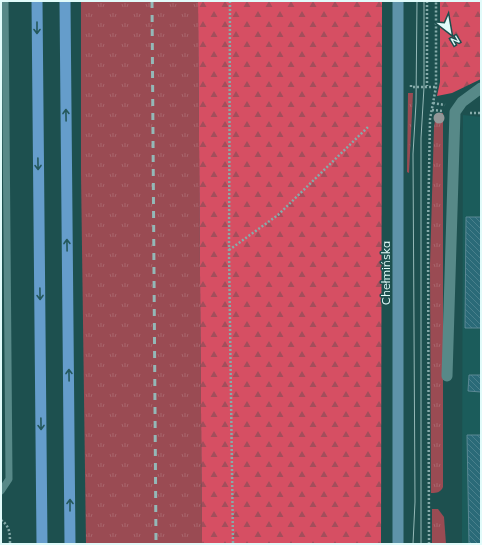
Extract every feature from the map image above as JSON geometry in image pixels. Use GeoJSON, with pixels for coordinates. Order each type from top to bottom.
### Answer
{"type":"FeatureCollection","features":[{"type":"Feature","properties":{"kind":"main road"},"geometry":{"type":"LineString","coordinates":[[37,1],[42,544]]}},
{"type":"Feature","properties":{"kind":"main road"},"geometry":{"type":"LineString","coordinates":[[65,1],[70,544]]}},
{"type":"Feature","properties":{"kind":"main road","name":"Chełmińska"},"geometry":{"type":"LineString","coordinates":[[398,1],[398,544]]}},
{"type":"Feature","properties":{"kind":"street"},"geometry":{"type":"LineString","coordinates":[[447,376],[455,112],[462,102],[481,88]]}},
{"type":"Feature","properties":{"kind":"lane"},"geometry":{"type":"LineString","coordinates":[[1,491],[9,479],[5,1]]}},
{"type":"Feature","properties":{"kind":"path"},"geometry":{"type":"LineString","coordinates":[[230,1],[229,250],[233,544]]}},
{"type":"Feature","properties":{"kind":"path"},"geometry":{"type":"LineString","coordinates":[[427,1],[428,86]]}},
{"type":"Feature","properties":{"kind":"path"},"geometry":{"type":"LineString","coordinates":[[429,544],[428,228],[430,119],[436,87],[436,1]]}},
{"type":"Feature","properties":{"kind":"path"},"geometry":{"type":"LineString","coordinates":[[411,83],[411,87],[436,87]]}},
{"type":"Feature","properties":{"kind":"path"},"geometry":{"type":"LineString","coordinates":[[433,103],[445,105]]}},
{"type":"Feature","properties":{"kind":"path"},"geometry":{"type":"LineString","coordinates":[[229,250],[278,215],[368,127]]}},
{"type":"Feature","properties":{"kind":"path"},"geometry":{"type":"LineString","coordinates":[[1,520],[6,523],[10,532],[10,544]]}},
{"type":"Feature","properties":{"kind":"shaded area"},"geometry":{"type":"Polygon","coordinates":[[[463,115],[481,117],[481,544],[462,544],[463,115]]]}},
{"type":"Feature","properties":{"kind":"green space"},"geometry":{"type":"Polygon","coordinates":[[[81,1],[198,1],[202,544],[86,544],[81,173],[81,1]]]}},
{"type":"Feature","properties":{"kind":"green space"},"geometry":{"type":"Polygon","coordinates":[[[198,1],[382,1],[381,544],[202,544],[198,1]]]}},
{"type":"Feature","properties":{"kind":"green space"},"geometry":{"type":"Polygon","coordinates":[[[440,1],[481,1],[481,79],[452,93],[437,96],[440,82],[440,1]]]}},
{"type":"Feature","properties":{"kind":"green space"},"geometry":{"type":"Polygon","coordinates":[[[408,93],[413,93],[409,173],[407,172],[408,93]]]}},
{"type":"Feature","properties":{"kind":"green space"},"geometry":{"type":"Polygon","coordinates":[[[443,113],[443,487],[438,492],[431,493],[430,265],[434,127],[436,114],[443,113]]]}},
{"type":"Feature","properties":{"kind":"green space"},"geometry":{"type":"Polygon","coordinates":[[[432,509],[438,509],[444,517],[446,544],[432,544],[432,509]]]}},
{"type":"Feature","properties":{"kind":"building"},"geometry":{"type":"Polygon","coordinates":[[[466,217],[481,217],[481,328],[465,328],[466,217]]]}},
{"type":"Feature","properties":{"kind":"building"},"geometry":{"type":"Polygon","coordinates":[[[469,375],[481,375],[481,392],[468,391],[469,375]]]}},
{"type":"Feature","properties":{"kind":"building"},"geometry":{"type":"Polygon","coordinates":[[[467,435],[481,435],[481,544],[469,544],[467,435]]]}},
{"type":"Feature","properties":{"kind":"tram line"},"geometry":{"type":"LineString","coordinates":[[413,544],[415,502],[413,154],[416,103],[417,1]]}},
{"type":"Feature","properties":{"kind":"tram line"},"geometry":{"type":"LineString","coordinates":[[421,544],[421,138],[424,87],[424,1]]}},
{"type":"Feature","properties":{"kind":"railway"},"geometry":{"type":"LineString","coordinates":[[152,1],[156,544]]}}]}
